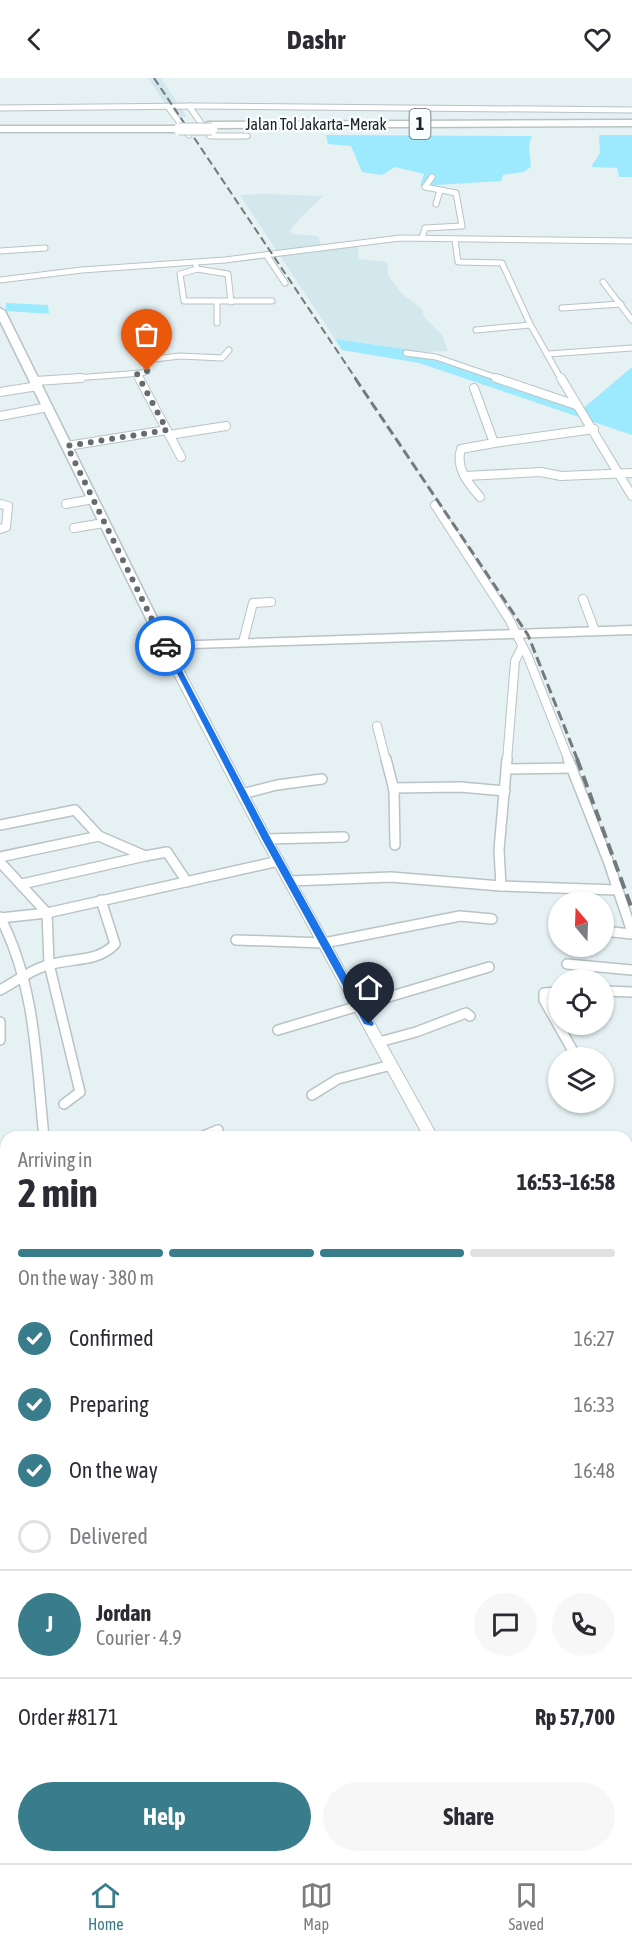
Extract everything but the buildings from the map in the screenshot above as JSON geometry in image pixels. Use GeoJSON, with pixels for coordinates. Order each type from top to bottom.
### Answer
{"type":"FeatureCollection","features":[{"type":"Feature","properties":{"kind":"highway","name":"Jalan Tol Jakarta–Merak"},"geometry":{"type":"LineString","coordinates":[[0,127],[632,126]]}},
{"type":"Feature","properties":{"kind":"main road"},"geometry":{"type":"LineString","coordinates":[[1,314],[48,407],[72,446],[104,523],[242,794],[428,1131]]}},
{"type":"Feature","properties":{"kind":"main road"},"geometry":{"type":"LineString","coordinates":[[165,646],[243,642],[519,642],[595,631],[632,630]]}},
{"type":"Feature","properties":{"kind":"street"},"geometry":{"type":"LineString","coordinates":[[189,106],[210,136],[247,136]]}},
{"type":"Feature","properties":{"kind":"street"},"geometry":{"type":"LineString","coordinates":[[0,108],[189,106],[632,110]]}},
{"type":"Feature","properties":{"kind":"street"},"geometry":{"type":"LineString","coordinates":[[168,107],[189,135]]}},
{"type":"Feature","properties":{"kind":"street"},"geometry":{"type":"LineString","coordinates":[[422,238],[424,229],[462,226],[456,193],[425,188],[432,177]]}},
{"type":"Feature","properties":{"kind":"street"},"geometry":{"type":"LineString","coordinates":[[436,204],[440,190]]}},
{"type":"Feature","properties":{"kind":"street"},"geometry":{"type":"LineString","coordinates":[[0,280],[82,270],[196,266],[400,238],[632,241]]}},
{"type":"Feature","properties":{"kind":"street"},"geometry":{"type":"LineString","coordinates":[[454,240],[458,262],[502,263],[530,325],[632,496]]}},
{"type":"Feature","properties":{"kind":"street"},"geometry":{"type":"LineString","coordinates":[[0,251],[45,248]]}},
{"type":"Feature","properties":{"kind":"street"},"geometry":{"type":"LineString","coordinates":[[267,256],[285,283]]}},
{"type":"Feature","properties":{"kind":"street"},"geometry":{"type":"LineString","coordinates":[[231,302],[228,274],[196,266],[180,274],[182,299],[217,303],[272,301]]}},
{"type":"Feature","properties":{"kind":"street"},"geometry":{"type":"LineString","coordinates":[[603,282],[632,320]]}},
{"type":"Feature","properties":{"kind":"street"},"geometry":{"type":"LineString","coordinates":[[217,303],[217,323]]}},
{"type":"Feature","properties":{"kind":"street"},"geometry":{"type":"LineString","coordinates":[[562,308],[621,304]]}},
{"type":"Feature","properties":{"kind":"street"},"geometry":{"type":"LineString","coordinates":[[476,330],[530,325]]}},
{"type":"Feature","properties":{"kind":"street"},"geometry":{"type":"LineString","coordinates":[[548,354],[632,348]]}},
{"type":"Feature","properties":{"kind":"street"},"geometry":{"type":"LineString","coordinates":[[0,392],[37,384],[137,374],[147,371],[146,360],[180,356],[222,358],[230,350]]}},
{"type":"Feature","properties":{"kind":"street"},"geometry":{"type":"LineString","coordinates":[[406,353],[436,357],[576,405]]}},
{"type":"Feature","properties":{"kind":"street"},"geometry":{"type":"LineString","coordinates":[[137,374],[181,457]]}},
{"type":"Feature","properties":{"kind":"street"},"geometry":{"type":"LineString","coordinates":[[474,388],[494,443]]}},
{"type":"Feature","properties":{"kind":"street"},"geometry":{"type":"LineString","coordinates":[[0,416],[48,407]]}},
{"type":"Feature","properties":{"kind":"street"},"geometry":{"type":"LineString","coordinates":[[72,446],[226,426]]}},
{"type":"Feature","properties":{"kind":"street"},"geometry":{"type":"LineString","coordinates":[[480,497],[465,476],[458,461],[460,449],[594,429]]}},
{"type":"Feature","properties":{"kind":"street"},"geometry":{"type":"LineString","coordinates":[[465,476],[542,472],[561,476],[632,473]]}},
{"type":"Feature","properties":{"kind":"street"},"geometry":{"type":"LineString","coordinates":[[66,504],[93,499]]}},
{"type":"Feature","properties":{"kind":"street"},"geometry":{"type":"LineString","coordinates":[[0,504],[8,506],[6,527],[0,529]]}},
{"type":"Feature","properties":{"kind":"street"},"geometry":{"type":"LineString","coordinates":[[435,506],[509,619],[528,657],[572,768],[632,933],[614,932]]}},
{"type":"Feature","properties":{"kind":"street"},"geometry":{"type":"LineString","coordinates":[[74,528],[104,523]]}},
{"type":"Feature","properties":{"kind":"street"},"geometry":{"type":"LineString","coordinates":[[583,599],[595,631]]}},
{"type":"Feature","properties":{"kind":"street"},"geometry":{"type":"LineString","coordinates":[[243,642],[253,603],[271,602]]}},
{"type":"Feature","properties":{"kind":"street"},"geometry":{"type":"LineString","coordinates":[[501,886],[499,850],[515,661],[519,642]]}},
{"type":"Feature","properties":{"kind":"street"},"geometry":{"type":"LineString","coordinates":[[377,726],[393,788],[395,845]]}},
{"type":"Feature","properties":{"kind":"street"},"geometry":{"type":"LineString","coordinates":[[507,769],[572,768]]}},
{"type":"Feature","properties":{"kind":"street"},"geometry":{"type":"LineString","coordinates":[[242,794],[277,784],[322,779]]}},
{"type":"Feature","properties":{"kind":"street"},"geometry":{"type":"LineString","coordinates":[[393,788],[460,787],[505,790]]}},
{"type":"Feature","properties":{"kind":"street"},"geometry":{"type":"LineString","coordinates":[[0,825],[75,810],[99,836],[145,856]]}},
{"type":"Feature","properties":{"kind":"street"},"geometry":{"type":"LineString","coordinates":[[0,857],[99,836]]}},
{"type":"Feature","properties":{"kind":"street"},"geometry":{"type":"LineString","coordinates":[[266,839],[344,837]]}},
{"type":"Feature","properties":{"kind":"street"},"geometry":{"type":"LineString","coordinates":[[22,884],[167,852],[187,882]]}},
{"type":"Feature","properties":{"kind":"street"},"geometry":{"type":"LineString","coordinates":[[43,1131],[33,1030],[23,977],[0,918],[46,912],[279,861]]}},
{"type":"Feature","properties":{"kind":"street"},"geometry":{"type":"LineString","coordinates":[[0,862],[46,912],[49,964],[80,1092],[78,1096],[64,1104]]}},
{"type":"Feature","properties":{"kind":"street"},"geometry":{"type":"LineString","coordinates":[[291,881],[391,877],[501,886],[617,890]]}},
{"type":"Feature","properties":{"kind":"street"},"geometry":{"type":"LineString","coordinates":[[0,990],[49,964],[95,957],[109,952],[115,944],[101,900]]}},
{"type":"Feature","properties":{"kind":"street"},"geometry":{"type":"LineString","coordinates":[[236,940],[324,943],[460,916],[492,920]]}},
{"type":"Feature","properties":{"kind":"street"},"geometry":{"type":"LineString","coordinates":[[567,964],[632,970]]}},
{"type":"Feature","properties":{"kind":"street"},"geometry":{"type":"LineString","coordinates":[[278,1030],[489,967]]}},
{"type":"Feature","properties":{"kind":"street"},"geometry":{"type":"LineString","coordinates":[[614,991],[632,992]]}},
{"type":"Feature","properties":{"kind":"street"},"geometry":{"type":"LineString","coordinates":[[548,994],[543,995],[548,1004]]}},
{"type":"Feature","properties":{"kind":"street"},"geometry":{"type":"LineString","coordinates":[[379,1042],[416,1032],[466,1013],[470,1016]]}},
{"type":"Feature","properties":{"kind":"street"},"geometry":{"type":"LineString","coordinates":[[0,1022],[0,1040]]}},
{"type":"Feature","properties":{"kind":"street"},"geometry":{"type":"LineString","coordinates":[[312,1095],[338,1079],[391,1065]]}},
{"type":"Feature","properties":{"kind":"shaded area"},"geometry":{"type":"Polygon","coordinates":[[[148,78],[161,78],[187,117],[174,117],[148,78]]]}},
{"type":"Feature","properties":{"kind":"shaded area"},"geometry":{"type":"Polygon","coordinates":[[[326,135],[532,136],[529,145],[531,167],[523,172],[503,175],[501,181],[420,186],[424,174],[395,167],[382,175],[362,172],[351,146],[328,144],[326,135]]]}},
{"type":"Feature","properties":{"kind":"shaded area"},"geometry":{"type":"Polygon","coordinates":[[[599,135],[632,135],[632,177],[619,177],[617,168],[591,167],[600,153],[599,135]]]}},
{"type":"Feature","properties":{"kind":"shaded area"},"geometry":{"type":"Polygon","coordinates":[[[240,195],[323,196],[300,218],[290,231],[292,234],[318,236],[322,248],[357,243],[359,259],[387,262],[388,275],[402,294],[422,309],[424,317],[442,335],[448,351],[425,352],[335,339],[240,195]]]}},
{"type":"Feature","properties":{"kind":"shaded area"},"geometry":{"type":"Polygon","coordinates":[[[6,303],[48,305],[49,314],[6,311],[6,303]]]}},
{"type":"Feature","properties":{"kind":"shaded area"},"geometry":{"type":"Polygon","coordinates":[[[335,339],[425,352],[562,398],[569,407],[580,411],[632,367],[632,435],[419,363],[342,350],[335,339]]]}},
{"type":"Feature","properties":{"kind":"railway"},"geometry":{"type":"LineString","coordinates":[[154,78],[356,379]]}},
{"type":"Feature","properties":{"kind":"railway"},"geometry":{"type":"LineString","coordinates":[[355,378],[528,635],[578,761]]}},
{"type":"Feature","properties":{"kind":"railway"},"geometry":{"type":"LineString","coordinates":[[577,759],[632,909]]}},
{"type":"Feature","properties":{"kind":"way so far"},"geometry":{"type":"LineString","coordinates":[[147,371],[137,374],[167,430],[67,446],[165,646]]}},
{"type":"Feature","properties":{"kind":"route"},"geometry":{"type":"LineString","coordinates":[[165,646],[266,839],[369,1024]]}}]}
